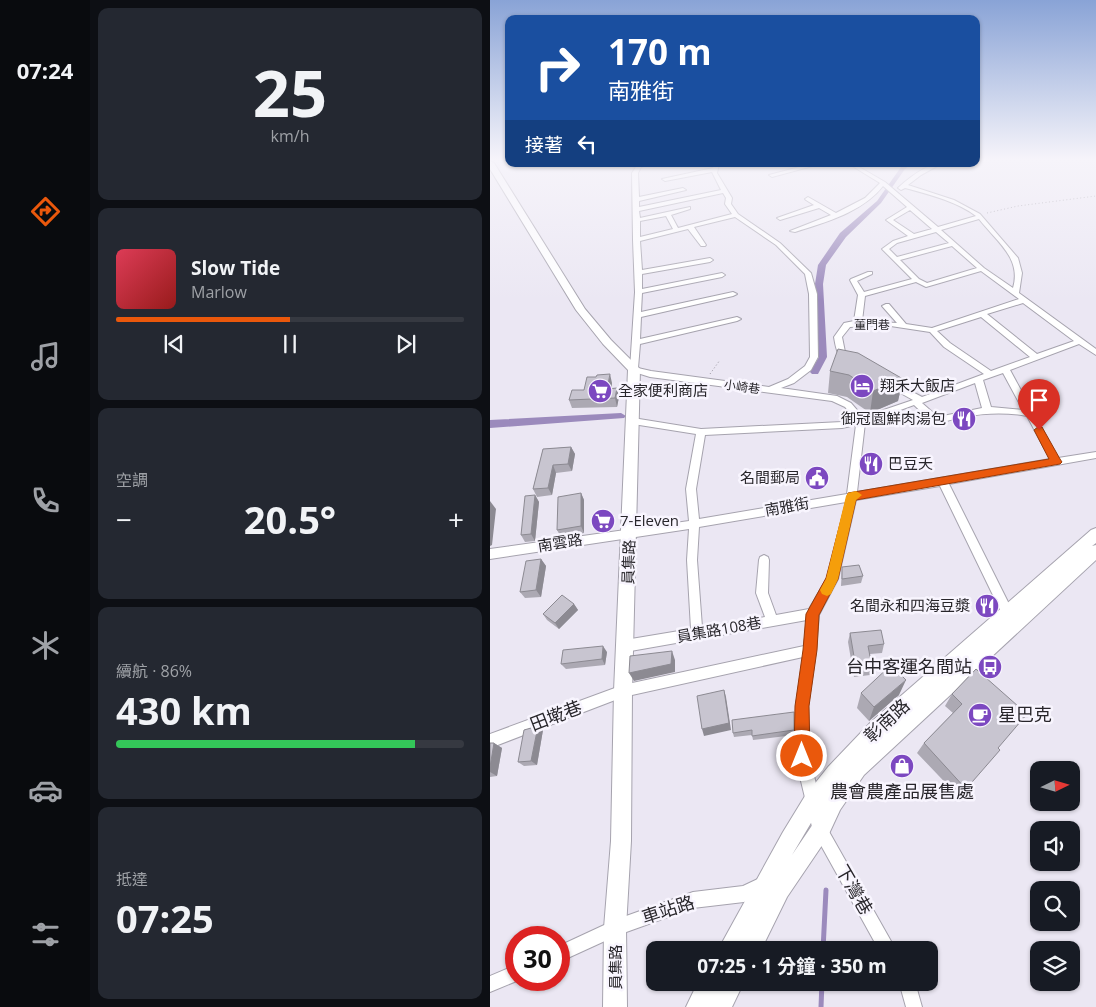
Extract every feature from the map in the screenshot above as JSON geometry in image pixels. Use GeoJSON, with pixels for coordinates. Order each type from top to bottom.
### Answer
{"type":"FeatureCollection","features":[{"type":"Feature","properties":{"kind":"main road"},"geometry":{"type":"LineString","coordinates":[[517,206],[581,310],[607,342],[634,369]]}},
{"type":"Feature","properties":{"kind":"main road","name":"員集路"},"geometry":{"type":"LineString","coordinates":[[615,1007],[634,369]]}},
{"type":"Feature","properties":{"kind":"main road","name":"彰南路"},"geometry":{"type":"LineString","coordinates":[[735,941],[772,887],[820,831],[833,803],[857,768],[895,735],[1096,534]]}},
{"type":"Feature","properties":{"kind":"main road","name":"彰南路"},"geometry":{"type":"LineString","coordinates":[[752,941],[772,887],[812,803],[847,759],[877,728],[1096,550]]}},
{"type":"Feature","properties":{"kind":"main road"},"geometry":{"type":"LineString","coordinates":[[698,1007],[706,991]]}},
{"type":"Feature","properties":{"kind":"main road"},"geometry":{"type":"LineString","coordinates":[[720,1007],[728,991]]}},
{"type":"Feature","properties":{"kind":"street"},"geometry":{"type":"LineString","coordinates":[[634,369],[639,292],[635,206]]}},
{"type":"Feature","properties":{"kind":"street"},"geometry":{"type":"LineString","coordinates":[[635,210],[654,206]]}},
{"type":"Feature","properties":{"kind":"street"},"geometry":{"type":"LineString","coordinates":[[636,240],[736,215],[729,206]]}},
{"type":"Feature","properties":{"kind":"street"},"geometry":{"type":"LineString","coordinates":[[780,218],[788,212],[818,206],[835,215]]}},
{"type":"Feature","properties":{"kind":"street"},"geometry":{"type":"LineString","coordinates":[[793,231],[835,215],[852,206]]}},
{"type":"Feature","properties":{"kind":"street"},"geometry":{"type":"LineString","coordinates":[[963,206],[979,216],[1006,245],[1017,262],[1018,284],[1015,294]]}},
{"type":"Feature","properties":{"kind":"street"},"geometry":{"type":"LineString","coordinates":[[636,220],[688,208]]}},
{"type":"Feature","properties":{"kind":"street"},"geometry":{"type":"LineString","coordinates":[[914,237],[889,220],[910,208],[982,269],[1096,353]]}},
{"type":"Feature","properties":{"kind":"street"},"geometry":{"type":"LineString","coordinates":[[668,214],[677,230]]}},
{"type":"Feature","properties":{"kind":"street","name":"小崎巷"},"geometry":{"type":"LineString","coordinates":[[634,369],[650,374],[768,390],[791,381],[808,368],[814,357],[813,294],[808,273],[778,244],[736,215]]}},
{"type":"Feature","properties":{"kind":"street"},"geometry":{"type":"LineString","coordinates":[[979,216],[887,246],[885,249],[917,280],[926,285],[982,269]]}},
{"type":"Feature","properties":{"kind":"street"},"geometry":{"type":"LineString","coordinates":[[690,228],[703,245]]}},
{"type":"Feature","properties":{"kind":"street"},"geometry":{"type":"LineString","coordinates":[[895,259],[954,244]]}},
{"type":"Feature","properties":{"kind":"street"},"geometry":{"type":"LineString","coordinates":[[638,273],[710,260]]}},
{"type":"Feature","properties":{"kind":"street"},"geometry":{"type":"LineString","coordinates":[[858,323],[862,295],[853,280],[870,273]]}},
{"type":"Feature","properties":{"kind":"street"},"geometry":{"type":"LineString","coordinates":[[639,292],[722,275]]}},
{"type":"Feature","properties":{"kind":"street"},"geometry":{"type":"LineString","coordinates":[[862,295],[917,280]]}},
{"type":"Feature","properties":{"kind":"street"},"geometry":{"type":"LineString","coordinates":[[638,315],[733,294]]}},
{"type":"Feature","properties":{"kind":"street","name":"董門巷"},"geometry":{"type":"LineString","coordinates":[[853,363],[841,353],[838,337],[847,325],[858,323],[932,330],[1024,300]]}},
{"type":"Feature","properties":{"kind":"street"},"geometry":{"type":"LineString","coordinates":[[886,306],[904,326]]}},
{"type":"Feature","properties":{"kind":"street"},"geometry":{"type":"LineString","coordinates":[[982,314],[1037,358]]}},
{"type":"Feature","properties":{"kind":"street"},"geometry":{"type":"LineString","coordinates":[[636,342],[737,319]]}},
{"type":"Feature","properties":{"kind":"street"},"geometry":{"type":"LineString","coordinates":[[932,330],[947,345],[990,374]]}},
{"type":"Feature","properties":{"kind":"street"},"geometry":{"type":"LineString","coordinates":[[633,422],[701,432],[842,425],[861,421],[918,401],[1080,341]]}},
{"type":"Feature","properties":{"kind":"street"},"geometry":{"type":"LineString","coordinates":[[1005,369],[1056,462]]}},
{"type":"Feature","properties":{"kind":"street"},"geometry":{"type":"LineString","coordinates":[[878,377],[918,401],[936,421],[956,414],[987,409],[1030,414]]}},
{"type":"Feature","properties":{"kind":"street"},"geometry":{"type":"LineString","coordinates":[[978,378],[987,409]]}},
{"type":"Feature","properties":{"kind":"street"},"geometry":{"type":"LineString","coordinates":[[768,390],[834,398],[848,405],[861,421],[852,496],[832,579],[812,614]]}},
{"type":"Feature","properties":{"kind":"street"},"geometry":{"type":"LineString","coordinates":[[697,633],[692,560],[694,524],[691,489],[701,432]]}},
{"type":"Feature","properties":{"kind":"street","name":"南雅街"},"geometry":{"type":"LineString","coordinates":[[630,532],[694,524],[1096,455]]}},
{"type":"Feature","properties":{"kind":"street"},"geometry":{"type":"LineString","coordinates":[[944,482],[1010,619]]}},
{"type":"Feature","properties":{"kind":"street","name":"南雲路"},"geometry":{"type":"LineString","coordinates":[[490,554],[630,532]]}},
{"type":"Feature","properties":{"kind":"street"},"geometry":{"type":"LineString","coordinates":[[764,560],[762,593],[772,621]]}},
{"type":"Feature","properties":{"kind":"street","name":"員集路108巷"},"geometry":{"type":"LineString","coordinates":[[625,646],[812,614]]}},
{"type":"Feature","properties":{"kind":"street","name":"下灣巷"},"geometry":{"type":"LineString","coordinates":[[812,614],[810,650],[802,706],[802,756],[812,803],[820,831],[883,941]]}},
{"type":"Feature","properties":{"kind":"street","name":"田墘巷"},"geometry":{"type":"LineString","coordinates":[[490,741],[623,691],[810,650]]}},
{"type":"Feature","properties":{"kind":"street","name":"車站路"},"geometry":{"type":"LineString","coordinates":[[570,949],[616,928],[693,900],[744,894],[772,887]]}},
{"type":"Feature","properties":{"kind":"street"},"geometry":{"type":"LineString","coordinates":[[490,984],[505,978]]}},
{"type":"Feature","properties":{"kind":"street"},"geometry":{"type":"LineString","coordinates":[[910,991],[914,1007]]}},
{"type":"Feature","properties":{"kind":"path"},"geometry":{"type":"LineString","coordinates":[[979,216],[1018,206]]}},
{"type":"Feature","properties":{"kind":"path"},"geometry":{"type":"LineString","coordinates":[[705,382],[720,360]]}},
{"type":"Feature","properties":{"kind":"building"},"geometry":{"type":"Polygon","coordinates":[[[838,349],[858,353],[903,379],[873,391],[849,375],[830,371],[838,349]]]}},
{"type":"Feature","properties":{"kind":"building"},"geometry":{"type":"Polygon","coordinates":[[[610,374],[607,389],[617,388],[615,398],[569,400],[572,390],[584,390],[587,377],[610,374]]]}},
{"type":"Feature","properties":{"kind":"building"},"geometry":{"type":"Polygon","coordinates":[[[571,447],[568,464],[553,465],[548,488],[533,489],[543,449],[571,447]]]}},
{"type":"Feature","properties":{"kind":"building"},"geometry":{"type":"Polygon","coordinates":[[[581,493],[581,526],[557,530],[558,497],[581,493]]]}},
{"type":"Feature","properties":{"kind":"building"},"geometry":{"type":"Polygon","coordinates":[[[535,495],[531,534],[521,535],[525,496],[535,495]]]}},
{"type":"Feature","properties":{"kind":"building"},"geometry":{"type":"Polygon","coordinates":[[[541,559],[536,590],[520,592],[526,561],[541,559]]]}},
{"type":"Feature","properties":{"kind":"building"},"geometry":{"type":"Polygon","coordinates":[[[859,565],[863,576],[842,579],[842,567],[859,565]]]}},
{"type":"Feature","properties":{"kind":"building"},"geometry":{"type":"Polygon","coordinates":[[[562,595],[574,604],[555,623],[543,614],[562,595]]]}},
{"type":"Feature","properties":{"kind":"building"},"geometry":{"type":"Polygon","coordinates":[[[881,630],[884,644],[868,646],[872,667],[856,668],[850,633],[881,630]]]}},
{"type":"Feature","properties":{"kind":"building"},"geometry":{"type":"Polygon","coordinates":[[[603,646],[602,659],[561,664],[563,650],[603,646]]]}},
{"type":"Feature","properties":{"kind":"building"},"geometry":{"type":"Polygon","coordinates":[[[672,651],[671,664],[629,673],[630,656],[672,651]]]}},
{"type":"Feature","properties":{"kind":"building"},"geometry":{"type":"Polygon","coordinates":[[[891,665],[906,680],[874,707],[861,693],[891,665]]]}},
{"type":"Feature","properties":{"kind":"building"},"geometry":{"type":"Polygon","coordinates":[[[976,669],[1027,714],[998,748],[1000,750],[966,789],[924,743],[962,704],[952,694],[976,669]]]}},
{"type":"Feature","properties":{"kind":"building"},"geometry":{"type":"Polygon","coordinates":[[[724,690],[729,723],[702,729],[697,696],[724,690]]]}},
{"type":"Feature","properties":{"kind":"building"},"geometry":{"type":"Polygon","coordinates":[[[794,712],[794,730],[752,736],[752,730],[733,733],[732,720],[794,712]]]}},
{"type":"Feature","properties":{"kind":"building"},"geometry":{"type":"Polygon","coordinates":[[[538,726],[531,761],[518,762],[524,730],[538,726]]]}},
{"type":"Feature","properties":{"kind":"building"},"geometry":{"type":"Polygon","coordinates":[[[490,743],[494,743],[490,767],[490,743]]]}},
{"type":"Feature","properties":{"kind":"waterway"},"geometry":{"type":"LineString","coordinates":[[815,372],[823,357],[819,284],[822,265],[843,235],[875,206]]}},
{"type":"Feature","properties":{"kind":"waterway"},"geometry":{"type":"LineString","coordinates":[[490,424],[621,416]]}},
{"type":"Feature","properties":{"kind":"waterway"},"geometry":{"type":"LineString","coordinates":[[823,941],[826,890]]}},
{"type":"Feature","properties":{"kind":"waterway"},"geometry":{"type":"LineString","coordinates":[[821,1007],[822,991]]}},
{"type":"Feature","properties":{"kind":"slow traffic"},"geometry":{"type":"LineString","coordinates":[[827,590],[832,579],[852,496],[856,495]]}},
{"type":"Feature","properties":{"kind":"place","name":"翔禾大飯店"},"geometry":{"type":"Point","coordinates":[862,386]}},
{"type":"Feature","properties":{"kind":"place","name":"全家便利商店"},"geometry":{"type":"Point","coordinates":[600,391]}},
{"type":"Feature","properties":{"kind":"place","name":"御冠園鮮肉湯包"},"geometry":{"type":"Point","coordinates":[964,419]}},
{"type":"Feature","properties":{"kind":"place","name":"巴豆夭"},"geometry":{"type":"Point","coordinates":[871,464]}},
{"type":"Feature","properties":{"kind":"place","name":"名間郵局"},"geometry":{"type":"Point","coordinates":[817,478]}},
{"type":"Feature","properties":{"kind":"place","name":"7-Eleven"},"geometry":{"type":"Point","coordinates":[603,521]}},
{"type":"Feature","properties":{"kind":"place","name":"名間永和四海豆漿"},"geometry":{"type":"Point","coordinates":[987,606]}},
{"type":"Feature","properties":{"kind":"place","name":"台中客運名間站"},"geometry":{"type":"Point","coordinates":[990,667]}},
{"type":"Feature","properties":{"kind":"place","name":"星巴克"},"geometry":{"type":"Point","coordinates":[980,715]}},
{"type":"Feature","properties":{"kind":"place","name":"農會農產品展售處"},"geometry":{"type":"Point","coordinates":[902,766]}},
{"type":"Feature","properties":{"kind":"route"},"geometry":{"type":"LineString","coordinates":[[802,756],[802,706],[810,650],[812,614],[823,598],[832,579],[852,496],[1056,462],[1039,430]]}}]}
